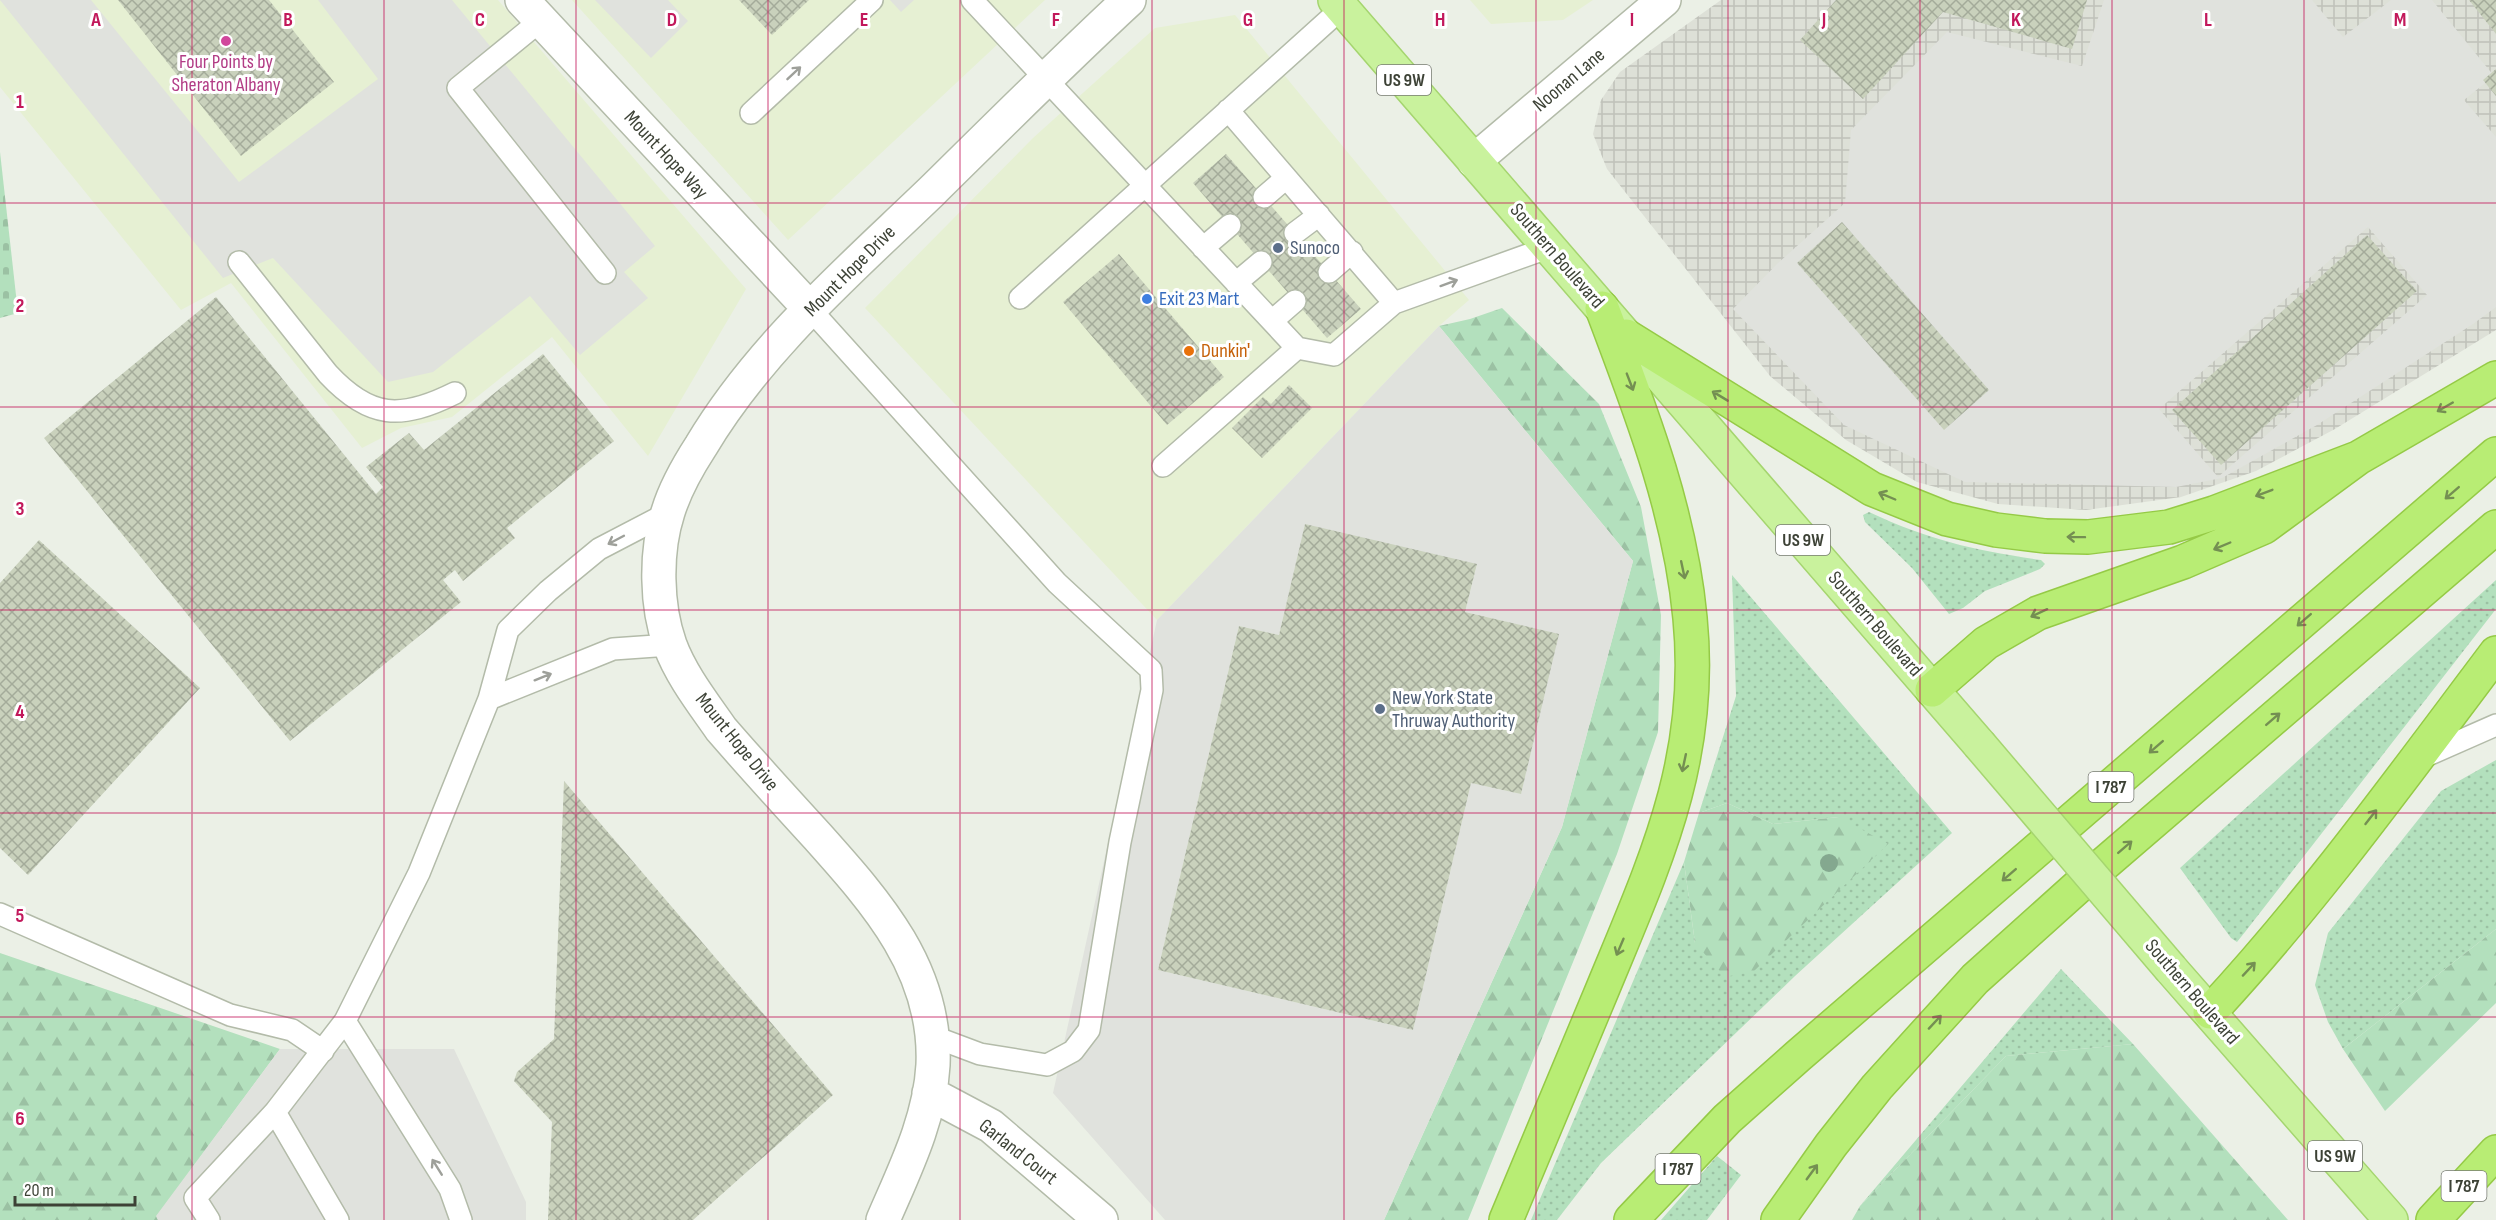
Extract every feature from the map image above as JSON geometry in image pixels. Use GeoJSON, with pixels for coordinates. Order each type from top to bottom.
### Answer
{"type":"FeatureCollection","features":[{"type":"Feature","properties":{"kind":"highway"},"geometry":{"type":"LineString","coordinates":[[1506,1220],[1663,841],[1677,792],[1688,738],[1691,708],[1691,620],[1685,576],[1654,448],[1602,308]]}},
{"type":"Feature","properties":{"kind":"highway"},"geometry":{"type":"LineString","coordinates":[[1626,336],[1872,489],[1947,519],[1996,530],[2045,536],[2088,537],[2169,527],[2214,513],[2358,458]]}},
{"type":"Feature","properties":{"kind":"highway"},"geometry":{"type":"LineString","coordinates":[[1932,690],[1986,643],[2013,626],[2061,603],[2183,562],[2264,527],[2358,458],[2496,378]]}},
{"type":"Feature","properties":{"kind":"highway","name":"I 787"},"geometry":{"type":"LineString","coordinates":[[1631,1220],[1727,1119],[1789,1064],[2496,454]]}},
{"type":"Feature","properties":{"kind":"highway","name":"I 787"},"geometry":{"type":"LineString","coordinates":[[1778,1220],[1831,1145],[1877,1087],[1975,980],[2083,882],[2496,527]]}},
{"type":"Feature","properties":{"kind":"highway"},"geometry":{"type":"LineString","coordinates":[[2210,1012],[2259,958],[2496,653]]}},
{"type":"Feature","properties":{"kind":"highway","name":"I 787"},"geometry":{"type":"LineString","coordinates":[[2433,1220],[2496,1152]]}},
{"type":"Feature","properties":{"kind":"main road","name":"Southern Boulevard"},"geometry":{"type":"LineString","coordinates":[[1339,4],[2171,969],[2391,1220]]}},
{"type":"Feature","properties":{"kind":"street","name":"Mount Hope Drive"},"geometry":{"type":"LineString","coordinates":[[883,1220],[912,1150],[928,1093],[933,1066],[932,1036],[925,1000],[915,969],[881,910],[722,729],[703,703],[670,645],[659,579],[661,548],[668,513],[686,470],[728,404],[761,362],[810,309],[1129,0]]}},
{"type":"Feature","properties":{"kind":"street","name":"Noonan Lane"},"geometry":{"type":"LineString","coordinates":[[1474,161],[1664,0]]}},
{"type":"Feature","properties":{"kind":"street","name":"Mount Hope Way"},"geometry":{"type":"LineString","coordinates":[[531,10],[810,309]]}},
{"type":"Feature","properties":{"kind":"street","name":"Garland Court"},"geometry":{"type":"LineString","coordinates":[[928,1093],[991,1126],[1101,1220]]}},
{"type":"Feature","properties":{"kind":"lane"},"geometry":{"type":"LineString","coordinates":[[751,113],[872,0]]}},
{"type":"Feature","properties":{"kind":"lane"},"geometry":{"type":"LineString","coordinates":[[972,0],[1297,348],[1334,355],[1394,303],[1550,247]]}},
{"type":"Feature","properties":{"kind":"lane"},"geometry":{"type":"LineString","coordinates":[[1020,298],[1228,110],[1339,4]]}},
{"type":"Feature","properties":{"kind":"lane"},"geometry":{"type":"LineString","coordinates":[[531,10],[458,88],[605,273]]}},
{"type":"Feature","properties":{"kind":"lane"},"geometry":{"type":"LineString","coordinates":[[1228,110],[1394,303]]}},
{"type":"Feature","properties":{"kind":"lane"},"geometry":{"type":"LineString","coordinates":[[1264,197],[1286,178]]}},
{"type":"Feature","properties":{"kind":"lane"},"geometry":{"type":"LineString","coordinates":[[1295,233],[1319,215]]}},
{"type":"Feature","properties":{"kind":"lane"},"geometry":{"type":"LineString","coordinates":[[1203,248],[1230,225]]}},
{"type":"Feature","properties":{"kind":"lane"},"geometry":{"type":"LineString","coordinates":[[1329,272],[1352,252]]}},
{"type":"Feature","properties":{"kind":"lane"},"geometry":{"type":"LineString","coordinates":[[239,262],[328,374],[344,391],[363,404],[386,412],[409,410],[430,406],[455,393]]}},
{"type":"Feature","properties":{"kind":"lane"},"geometry":{"type":"LineString","coordinates":[[1236,283],[1262,262]]}},
{"type":"Feature","properties":{"kind":"lane"},"geometry":{"type":"LineString","coordinates":[[1272,321],[1295,301]]}},
{"type":"Feature","properties":{"kind":"lane"},"geometry":{"type":"LineString","coordinates":[[810,309],[1057,583],[1151,670],[1152,690],[1120,842],[1089,1030],[1073,1052],[1047,1065],[980,1054],[932,1036]]}},
{"type":"Feature","properties":{"kind":"lane"},"geometry":{"type":"LineString","coordinates":[[1163,466],[1297,348]]}},
{"type":"Feature","properties":{"kind":"lane"},"geometry":{"type":"LineString","coordinates":[[209,1220],[195,1198],[275,1112],[345,1021],[419,873],[489,699],[508,630],[548,591],[599,549],[668,513]]}},
{"type":"Feature","properties":{"kind":"lane"},"geometry":{"type":"LineString","coordinates":[[489,699],[612,649],[670,645]]}},
{"type":"Feature","properties":{"kind":"lane"},"geometry":{"type":"LineString","coordinates":[[2415,760],[2496,725]]}},
{"type":"Feature","properties":{"kind":"lane"},"geometry":{"type":"LineString","coordinates":[[0,914],[230,1016],[292,1030],[323,1051]]}},
{"type":"Feature","properties":{"kind":"lane"},"geometry":{"type":"LineString","coordinates":[[345,1021],[450,1189],[461,1220]]}},
{"type":"Feature","properties":{"kind":"lane"},"geometry":{"type":"LineString","coordinates":[[275,1112],[338,1220]]}},
{"type":"Feature","properties":{"kind":"shaded area"},"geometry":{"type":"Polygon","coordinates":[[[0,0],[498,0],[746,289],[648,456],[552,337],[452,417],[401,428],[362,448],[231,283],[181,310],[0,87],[0,0]]]}},
{"type":"Feature","properties":{"kind":"shaded area"},"geometry":{"type":"Polygon","coordinates":[[[0,0],[91,0],[239,182],[378,79],[318,0],[452,0],[655,246],[624,272],[648,298],[580,355],[530,296],[433,372],[388,382],[273,258],[223,278],[0,0]]]}},
{"type":"Feature","properties":{"kind":"shaded area"},"geometry":{"type":"Polygon","coordinates":[[[572,0],[1045,0],[788,240],[572,0]]]}},
{"type":"Feature","properties":{"kind":"shaded area"},"geometry":{"type":"Polygon","coordinates":[[[595,0],[668,0],[688,21],[651,58],[595,0]]]}},
{"type":"Feature","properties":{"kind":"shaded area"},"geometry":{"type":"Polygon","coordinates":[[[890,0],[914,0],[901,12],[890,0]]]}},
{"type":"Feature","properties":{"kind":"shaded area"},"geometry":{"type":"Polygon","coordinates":[[[1470,0],[1593,0],[1563,20],[1491,24],[1470,0]]]}},
{"type":"Feature","properties":{"kind":"shaded area"},"geometry":{"type":"Polygon","coordinates":[[[1721,0],[2496,0],[2496,330],[2335,429],[2256,471],[2181,497],[2086,510],[1998,504],[1917,482],[1846,440],[1770,376],[1607,169],[1593,134],[1601,100],[1620,72],[1721,0]]]}},
{"type":"Feature","properties":{"kind":"shaded area"},"geometry":{"type":"Polygon","coordinates":[[[2104,0],[2312,0],[2343,37],[2391,0],[2432,0],[2494,76],[2464,100],[2496,137],[2496,307],[2317,425],[2222,478],[2176,487],[1965,482],[1844,425],[1733,309],[1777,264],[1845,203],[1851,130],[1947,32],[2082,66],[2104,0]],[[2368,227],[2159,409],[2218,477],[2427,295],[2368,227]]]}},
{"type":"Feature","properties":{"kind":"shaded area"},"geometry":{"type":"Polygon","coordinates":[[[1235,15],[1469,300],[1439,326],[1157,620],[865,308],[1033,138],[1155,28],[1235,15]]]}},
{"type":"Feature","properties":{"kind":"shaded area"},"geometry":{"type":"Polygon","coordinates":[[[1439,326],[1633,561],[1562,827],[1384,1220],[1165,1220],[1053,1093],[1157,620],[1439,326]],[[1305,525],[1279,635],[1239,626],[1158,970],[1413,1030],[1471,783],[1521,794],[1558,634],[1465,612],[1477,565],[1305,525]]]}},
{"type":"Feature","properties":{"kind":"shaded area"},"geometry":{"type":"Polygon","coordinates":[[[280,1049],[454,1049],[526,1202],[526,1220],[158,1220],[156,1216],[280,1049]]]}},
{"type":"Feature","properties":{"kind":"green space"},"geometry":{"type":"Polygon","coordinates":[[[0,152],[18,313],[0,318],[0,152]]]}},
{"type":"Feature","properties":{"kind":"green space"},"geometry":{"type":"Polygon","coordinates":[[[1502,308],[1599,404],[1641,507],[1661,615],[1658,732],[1617,854],[1468,1220],[1384,1220],[1562,827],[1633,561],[1439,326],[1502,308]]]}},
{"type":"Feature","properties":{"kind":"green space"},"geometry":{"type":"Polygon","coordinates":[[[1869,512],[1953,543],[2041,560],[2045,564],[2040,569],[1985,591],[1963,608],[1949,614],[1912,568],[1865,522],[1863,515],[1869,512]]]}},
{"type":"Feature","properties":{"kind":"green space"},"geometry":{"type":"Polygon","coordinates":[[[1732,575],[1952,833],[1795,976],[1601,1163],[1557,1220],[1531,1220],[1684,862],[1695,943],[1839,817],[1773,824],[1727,803],[1699,813],[1736,696],[1732,575]]]}},
{"type":"Feature","properties":{"kind":"green space"},"geometry":{"type":"Polygon","coordinates":[[[2496,580],[2496,609],[2237,942],[2231,938],[2180,868],[2496,580]]]}},
{"type":"Feature","properties":{"kind":"green space"},"geometry":{"type":"Polygon","coordinates":[[[2496,760],[2496,929],[2343,1049],[2328,1022],[2315,985],[2328,933],[2441,791],[2496,760]]]}},
{"type":"Feature","properties":{"kind":"green space"},"geometry":{"type":"Polygon","coordinates":[[[1727,803],[1773,824],[1839,817],[1888,844],[1754,971],[1725,977],[1695,943],[1684,862],[1699,813],[1727,803]]]}},
{"type":"Feature","properties":{"kind":"green space"},"geometry":{"type":"Polygon","coordinates":[[[2496,929],[2496,1003],[2385,1111],[2343,1049],[2496,929]]]}},
{"type":"Feature","properties":{"kind":"green space"},"geometry":{"type":"Polygon","coordinates":[[[0,953],[280,1049],[157,1216],[158,1220],[0,1220],[0,953]]]}},
{"type":"Feature","properties":{"kind":"green space"},"geometry":{"type":"Polygon","coordinates":[[[2061,969],[2133,1044],[2006,1056],[1860,1206],[2061,969]]]}},
{"type":"Feature","properties":{"kind":"green space"},"geometry":{"type":"Polygon","coordinates":[[[2133,1044],[2288,1220],[1852,1220],[1860,1206],[2006,1056],[2133,1044]]]}},
{"type":"Feature","properties":{"kind":"green space"},"geometry":{"type":"Polygon","coordinates":[[[1717,1156],[1741,1175],[1707,1220],[1661,1220],[1717,1156]]]}},
{"type":"Feature","properties":{"kind":"building","name":"Four Points by Sheraton Albany"},"geometry":{"type":"Polygon","coordinates":[[[118,0],[269,0],[334,82],[241,156],[118,0]]]}},
{"type":"Feature","properties":{"kind":"building"},"geometry":{"type":"Polygon","coordinates":[[[739,0],[809,0],[772,35],[739,0]]]}},
{"type":"Feature","properties":{"kind":"building"},"geometry":{"type":"Polygon","coordinates":[[[1836,0],[2087,0],[2072,49],[1943,12],[1863,99],[1800,40],[1836,0]]]}},
{"type":"Feature","properties":{"kind":"building"},"geometry":{"type":"Polygon","coordinates":[[[2469,0],[2496,0],[2496,34],[2469,0]]]}},
{"type":"Feature","properties":{"kind":"building"},"geometry":{"type":"Polygon","coordinates":[[[2496,69],[2496,96],[2483,80],[2496,69]]]}},
{"type":"Feature","properties":{"kind":"building","name":"Sunoco"},"geometry":{"type":"Polygon","coordinates":[[[1226,154],[1361,309],[1327,338],[1193,183],[1226,154]]]}},
{"type":"Feature","properties":{"kind":"building"},"geometry":{"type":"Polygon","coordinates":[[[1842,222],[1989,390],[1944,430],[1797,263],[1842,222]]]}},
{"type":"Feature","properties":{"kind":"building"},"geometry":{"type":"Polygon","coordinates":[[[2367,235],[2417,291],[2221,465],[2172,410],[2367,235]]]}},
{"type":"Feature","properties":{"kind":"building"},"geometry":{"type":"Polygon","coordinates":[[[1119,254],[1224,377],[1167,425],[1063,302],[1119,254]]]}},
{"type":"Feature","properties":{"kind":"building"},"geometry":{"type":"Polygon","coordinates":[[[216,297],[376,494],[383,487],[366,467],[409,433],[424,450],[543,354],[614,441],[507,528],[515,538],[463,581],[455,570],[443,580],[461,602],[290,741],[44,438],[216,297]]]}},
{"type":"Feature","properties":{"kind":"building"},"geometry":{"type":"Polygon","coordinates":[[[1289,385],[1312,408],[1262,458],[1232,428],[1263,397],[1271,404],[1289,385]]]}},
{"type":"Feature","properties":{"kind":"building","name":"New York State Thruway Authority"},"geometry":{"type":"Polygon","coordinates":[[[1305,524],[1477,564],[1465,612],[1559,634],[1521,794],[1471,783],[1413,1030],[1158,970],[1239,626],[1279,635],[1305,524]]]}},
{"type":"Feature","properties":{"kind":"building"},"geometry":{"type":"Polygon","coordinates":[[[39,540],[200,688],[28,875],[0,848],[0,583],[39,540]]]}},
{"type":"Feature","properties":{"kind":"building"},"geometry":{"type":"Polygon","coordinates":[[[564,781],[833,1095],[693,1220],[548,1220],[552,1122],[514,1081],[517,1072],[554,1039],[564,781]]]}},
{"type":"Feature","properties":{"kind":"place","name":"Four Points by Sheraton Albany"},"geometry":{"type":"Point","coordinates":[226,41]}},
{"type":"Feature","properties":{"kind":"place","name":"Sunoco"},"geometry":{"type":"Point","coordinates":[1278,248]}},
{"type":"Feature","properties":{"kind":"place","name":"Exit 23 Mart"},"geometry":{"type":"Point","coordinates":[1147,299]}},
{"type":"Feature","properties":{"kind":"place","name":"Dunkin'"},"geometry":{"type":"Point","coordinates":[1189,351]}},
{"type":"Feature","properties":{"kind":"place","name":"New York State Thruway Authority"},"geometry":{"type":"Point","coordinates":[1380,709]}}]}
